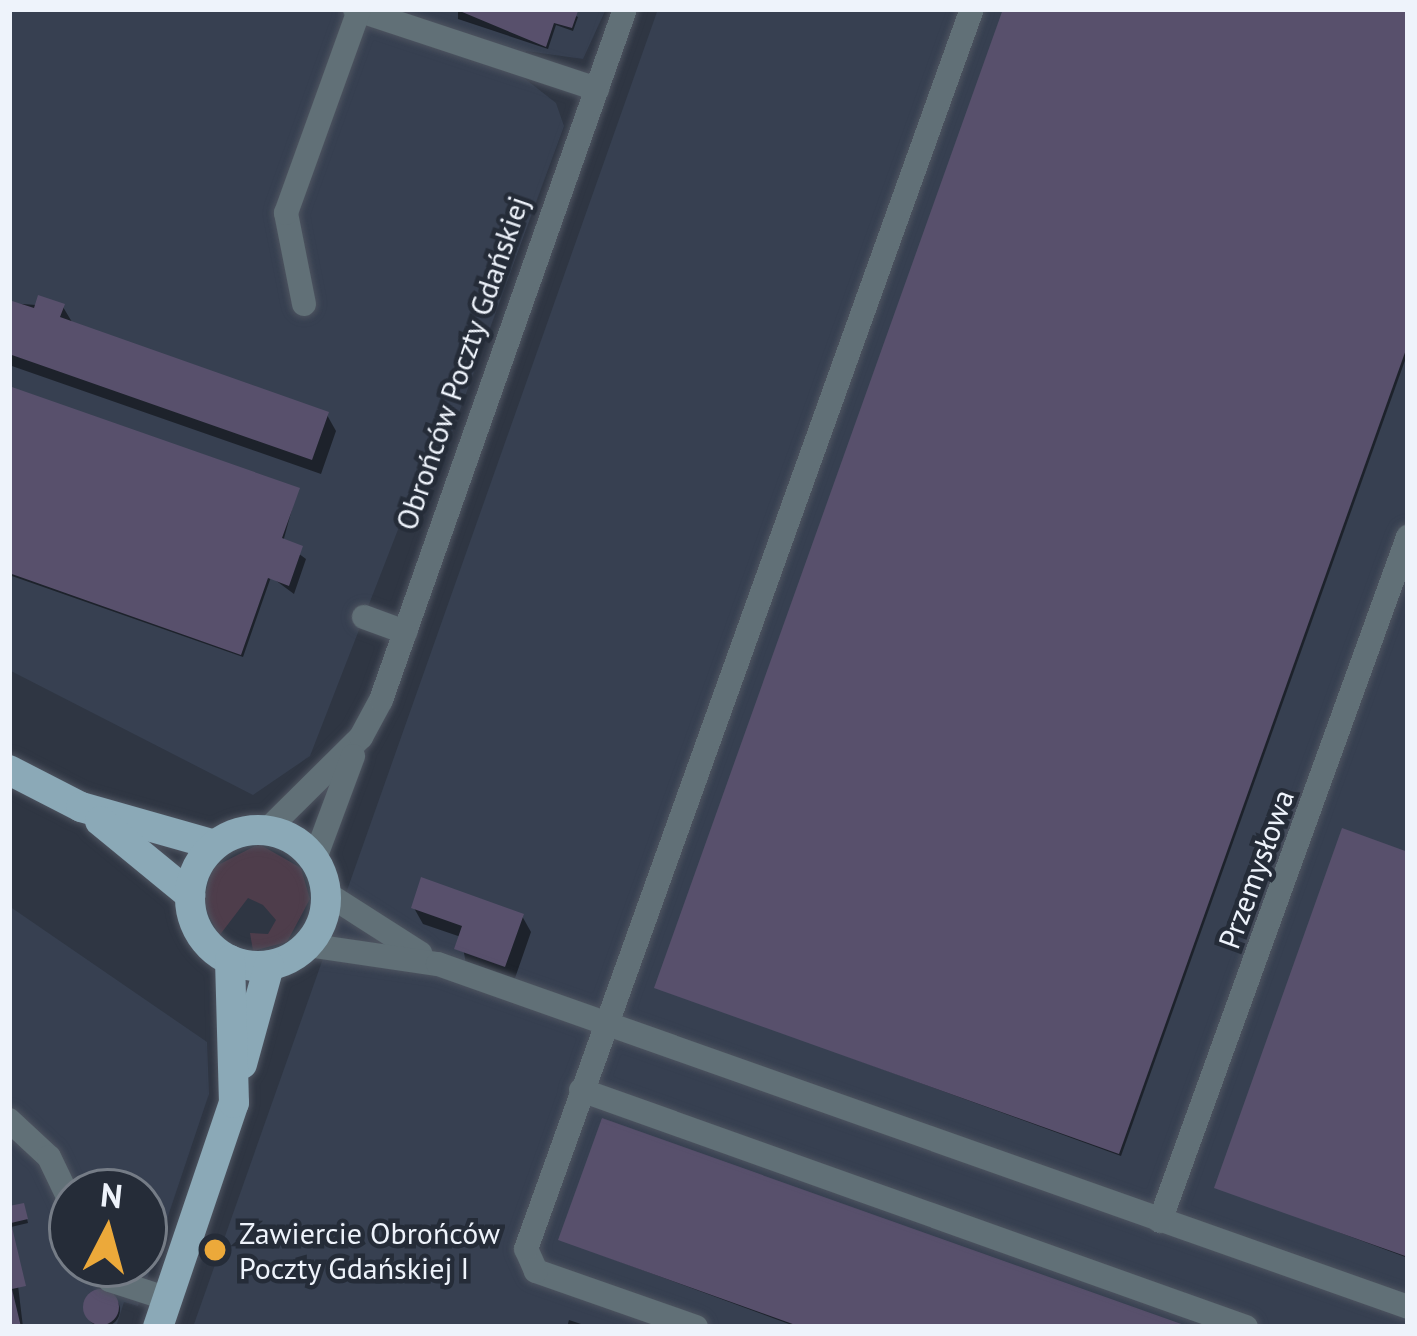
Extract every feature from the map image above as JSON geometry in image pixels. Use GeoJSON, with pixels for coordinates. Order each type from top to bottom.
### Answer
{"type":"FeatureCollection","features":[{"type":"Feature","properties":{"kind":"main road"},"geometry":{"type":"LineString","coordinates":[[9,770],[81,807],[215,845],[266,831],[314,861],[326,893],[307,945],[268,966],[230,960],[204,940],[190,895],[81,807]]}},
{"type":"Feature","properties":{"kind":"main road"},"geometry":{"type":"LineString","coordinates":[[190,895],[215,845]]}},
{"type":"Feature","properties":{"kind":"main road"},"geometry":{"type":"LineString","coordinates":[[230,960],[237,1081]]}},
{"type":"Feature","properties":{"kind":"main road"},"geometry":{"type":"LineString","coordinates":[[163,1313],[237,1081],[268,966]]}},
{"type":"Feature","properties":{"kind":"street","name":"Obrońców Poczty Gdańskiej"},"geometry":{"type":"LineString","coordinates":[[314,861],[405,632],[625,9]]}},
{"type":"Feature","properties":{"kind":"street"},"geometry":{"type":"LineString","coordinates":[[696,1327],[526,1263],[581,1090],[649,916],[972,9]]}},
{"type":"Feature","properties":{"kind":"street"},"geometry":{"type":"LineString","coordinates":[[304,304],[286,213],[357,10],[597,89]]}},
{"type":"Feature","properties":{"kind":"street","name":"Przemysłowa"},"geometry":{"type":"LineString","coordinates":[[1160,1221],[1408,537]]}},
{"type":"Feature","properties":{"kind":"street"},"geometry":{"type":"LineString","coordinates":[[364,617],[405,632]]}},
{"type":"Feature","properties":{"kind":"street","name":"Obrońców Poczty Gdańskiej"},"geometry":{"type":"LineString","coordinates":[[266,831],[361,737]]}},
{"type":"Feature","properties":{"kind":"street"},"geometry":{"type":"LineString","coordinates":[[326,893],[438,964]]}},
{"type":"Feature","properties":{"kind":"street"},"geometry":{"type":"LineString","coordinates":[[307,945],[438,964],[1408,1307]]}},
{"type":"Feature","properties":{"kind":"street"},"geometry":{"type":"LineString","coordinates":[[581,1090],[1246,1327]]}},
{"type":"Feature","properties":{"kind":"street"},"geometry":{"type":"LineString","coordinates":[[9,1120],[49,1157],[54,1168]]}},
{"type":"Feature","properties":{"kind":"street"},"geometry":{"type":"LineString","coordinates":[[123,1288],[163,1313]]}},
{"type":"Feature","properties":{"kind":"shaded area"},"geometry":{"type":"Polygon","coordinates":[[[9,9],[606,9],[583,59],[526,51],[519,74],[556,103],[564,126],[422,514],[406,509],[310,756],[253,795],[9,670],[9,9]]]}},
{"type":"Feature","properties":{"kind":"shaded area"},"geometry":{"type":"Polygon","coordinates":[[[658,9],[1408,9],[1408,1327],[193,1327],[658,9]]]}},
{"type":"Feature","properties":{"kind":"shaded area"},"geometry":{"type":"Polygon","coordinates":[[[259,844],[301,868],[310,899],[287,942],[253,951],[250,933],[268,934],[276,920],[263,905],[248,898],[219,936],[203,903],[212,868],[259,844]]]}},
{"type":"Feature","properties":{"kind":"shaded area"},"geometry":{"type":"Polygon","coordinates":[[[9,906],[207,1042],[209,1094],[168,1216],[168,1168],[48,1168],[48,1288],[144,1288],[138,1306],[124,1302],[116,1327],[9,1327],[9,906]]]}},
{"type":"Feature","properties":{"kind":"building"},"geometry":{"type":"Polygon","coordinates":[[[455,9],[578,11],[572,28],[554,23],[546,47],[455,9]]]}},
{"type":"Feature","properties":{"kind":"building"},"geometry":{"type":"Polygon","coordinates":[[[1003,9],[1408,9],[1408,344],[1119,1154],[654,988],[1003,9]]]}},
{"type":"Feature","properties":{"kind":"building"},"geometry":{"type":"Polygon","coordinates":[[[38,295],[65,304],[60,317],[329,412],[312,460],[9,354],[9,300],[34,308],[38,295]]]}},
{"type":"Feature","properties":{"kind":"building"},"geometry":{"type":"Polygon","coordinates":[[[9,386],[300,488],[282,538],[303,546],[289,586],[268,578],[241,655],[9,573],[9,386]]]}},
{"type":"Feature","properties":{"kind":"building"},"geometry":{"type":"Polygon","coordinates":[[[1342,828],[1408,852],[1408,1257],[1214,1188],[1342,828]]]}},
{"type":"Feature","properties":{"kind":"building"},"geometry":{"type":"Polygon","coordinates":[[[421,877],[524,914],[505,967],[454,949],[462,926],[411,908],[421,877]]]}},
{"type":"Feature","properties":{"kind":"building"},"geometry":{"type":"Polygon","coordinates":[[[602,1118],[1187,1327],[801,1327],[558,1240],[602,1118]]]}},
{"type":"Feature","properties":{"kind":"building"},"geometry":{"type":"Polygon","coordinates":[[[24,1203],[28,1219],[11,1223],[26,1286],[12,1289],[21,1327],[9,1327],[9,1206],[24,1203]]]}},
{"type":"Feature","properties":{"kind":"building"},"geometry":{"type":"Polygon","coordinates":[[[101,1289],[114,1294],[119,1307],[114,1320],[101,1325],[88,1320],[83,1307],[88,1294],[101,1289]]]}},
{"type":"Feature","properties":{"kind":"place","name":"Zawiercie Obrońców Poczty Gdańskiej I"},"geometry":{"type":"Point","coordinates":[215,1250]}}]}
